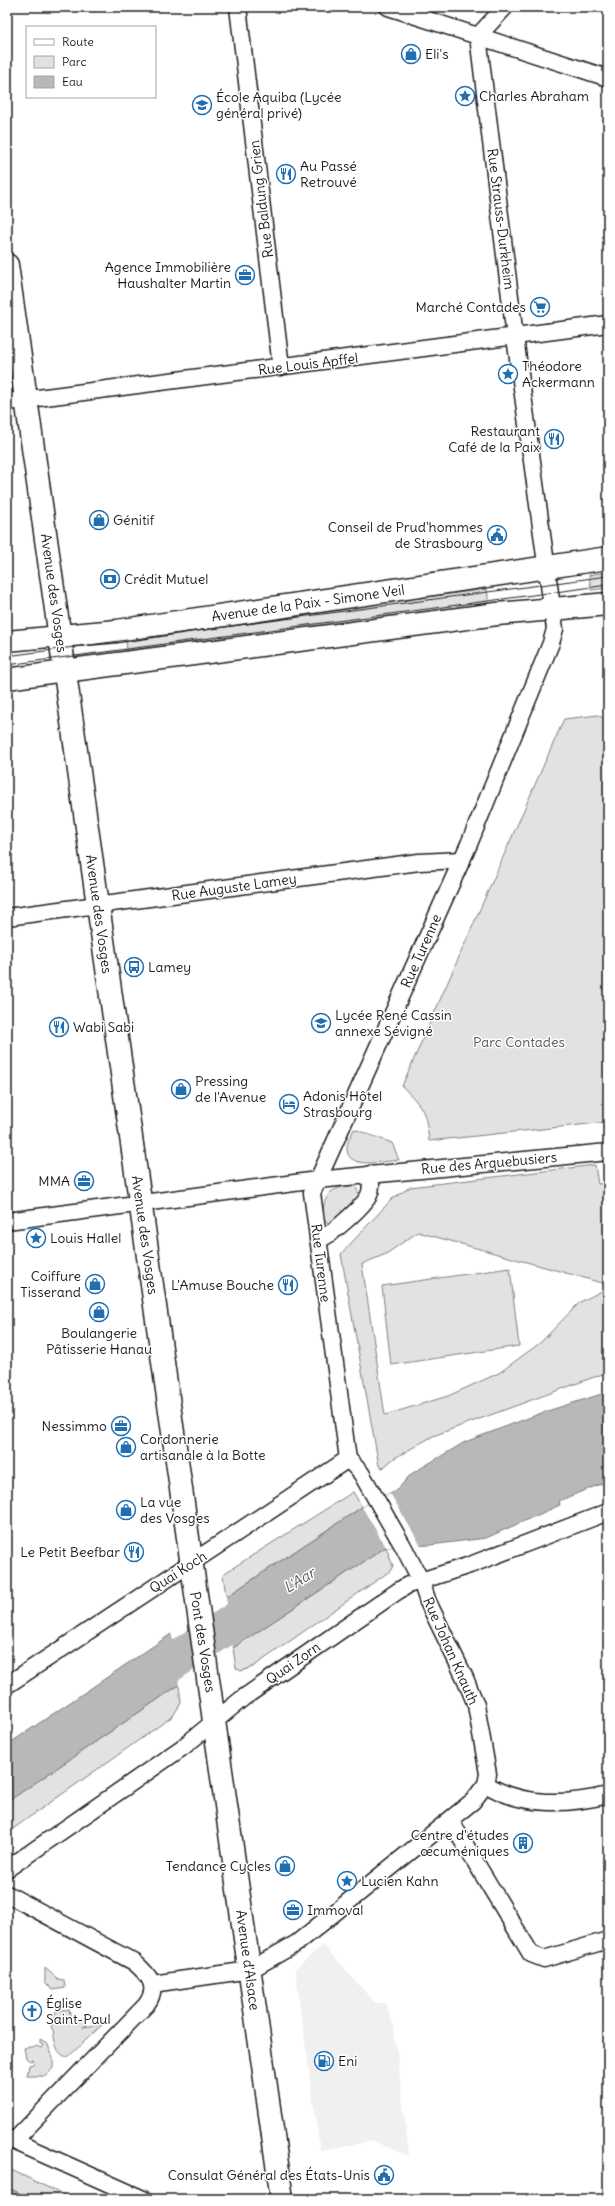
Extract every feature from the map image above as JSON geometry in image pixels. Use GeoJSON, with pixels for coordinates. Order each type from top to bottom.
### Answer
{"type":"FeatureCollection","features":[{"type":"Feature","properties":{"kind":"main road","name":"Avenue des Vosges"},"geometry":{"type":"LineString","coordinates":[[7,265],[17,401],[60,636],[191,1563]]}},
{"type":"Feature","properties":{"kind":"main road","name":"Avenue de la Paix - Simone Veil"},"geometry":{"type":"LineString","coordinates":[[60,636],[117,631],[608,558]]}},
{"type":"Feature","properties":{"kind":"main road"},"geometry":{"type":"LineString","coordinates":[[64,671],[497,614],[608,604]]}},
{"type":"Feature","properties":{"kind":"main road","name":"Pont des Vosges"},"geometry":{"type":"LineString","coordinates":[[191,1563],[215,1721]]}},
{"type":"Feature","properties":{"kind":"main road","name":"Avenue d'Alsace"},"geometry":{"type":"LineString","coordinates":[[215,1721],[282,2199]]}},
{"type":"Feature","properties":{"kind":"street","name":"Rue Baldung Grien"},"geometry":{"type":"LineString","coordinates":[[238,7],[281,368]]}},
{"type":"Feature","properties":{"kind":"street"},"geometry":{"type":"LineString","coordinates":[[388,7],[608,78]]}},
{"type":"Feature","properties":{"kind":"street"},"geometry":{"type":"LineString","coordinates":[[478,36],[505,7]]}},
{"type":"Feature","properties":{"kind":"street","name":"Rue Strauss-Durkheim"},"geometry":{"type":"LineString","coordinates":[[478,36],[515,337],[552,610]]}},
{"type":"Feature","properties":{"kind":"street","name":"Rue Louis Apffel"},"geometry":{"type":"LineString","coordinates":[[17,401],[281,368],[608,324]]}},
{"type":"Feature","properties":{"kind":"street","name":"Rue Turenne"},"geometry":{"type":"LineString","coordinates":[[348,1459],[312,1193],[462,860],[551,643],[555,629],[552,610]]}},
{"type":"Feature","properties":{"kind":"street","name":"Avenue de la Paix - Simone Veil"},"geometry":{"type":"LineString","coordinates":[[7,641],[60,636]]}},
{"type":"Feature","properties":{"kind":"street"},"geometry":{"type":"LineString","coordinates":[[7,679],[64,671]]}},
{"type":"Feature","properties":{"kind":"street","name":"Rue Auguste Lamey"},"geometry":{"type":"LineString","coordinates":[[7,917],[419,862],[462,860]]}},
{"type":"Feature","properties":{"kind":"street","name":"Rue des Arquebusiers"},"geometry":{"type":"LineString","coordinates":[[7,1221],[317,1180],[608,1152]]}},
{"type":"Feature","properties":{"kind":"street"},"geometry":{"type":"LineString","coordinates":[[318,1240],[328,1236],[369,1197],[372,1188],[370,1174]]}},
{"type":"Feature","properties":{"kind":"street","name":"Quai Koch"},"geometry":{"type":"LineString","coordinates":[[7,1684],[348,1459]]}},
{"type":"Feature","properties":{"kind":"street","name":"Rue Johan Knauth"},"geometry":{"type":"LineString","coordinates":[[348,1459],[362,1474],[403,1546],[421,1580],[428,1602],[466,1678],[476,1705],[488,1766],[486,1784]]}},
{"type":"Feature","properties":{"kind":"street","name":"Quai Zorn"},"geometry":{"type":"LineString","coordinates":[[7,1869],[183,1747],[243,1698],[398,1591],[421,1580],[470,1565],[608,1512]]}},
{"type":"Feature","properties":{"kind":"street"},"geometry":{"type":"LineString","coordinates":[[152,1984],[250,1970],[298,1943],[473,1801],[486,1784],[499,1792],[541,1801],[586,1800],[608,1795]]}},
{"type":"Feature","properties":{"kind":"street"},"geometry":{"type":"LineString","coordinates":[[450,1820],[530,1954],[544,1959],[608,1940]]}},
{"type":"Feature","properties":{"kind":"street"},"geometry":{"type":"LineString","coordinates":[[7,1894],[134,1962],[146,1972],[152,1984],[151,1997],[146,2005],[10,2140],[143,2199]]}},
{"type":"Feature","properties":{"kind":"shaded area"},"geometry":{"type":"Polygon","coordinates":[[[323,1945],[375,2003],[385,2003],[394,2027],[409,2156],[373,2141],[320,2150],[295,1969],[323,1945]]]}},
{"type":"Feature","properties":{"kind":"green space"},"geometry":{"type":"Polygon","coordinates":[[[608,572],[608,588],[591,590],[589,575],[608,572]]]}},
{"type":"Feature","properties":{"kind":"green space"},"geometry":{"type":"Polygon","coordinates":[[[487,589],[489,604],[127,651],[126,637],[487,589]]]}},
{"type":"Feature","properties":{"kind":"green space","name":"Parc Contades"},"geometry":{"type":"Polygon","coordinates":[[[598,715],[608,721],[608,1122],[429,1141],[426,1122],[422,1110],[402,1086],[564,719],[598,715]]]}},
{"type":"Feature","properties":{"kind":"green space"},"geometry":{"type":"Polygon","coordinates":[[[354,1129],[392,1143],[399,1160],[367,1163],[352,1159],[348,1154],[347,1145],[354,1129]]]}},
{"type":"Feature","properties":{"kind":"green space"},"geometry":{"type":"Polygon","coordinates":[[[595,1165],[598,1184],[608,1183],[608,1282],[606,1284],[418,1232],[386,1254],[362,1264],[385,1415],[448,1396],[499,1373],[540,1343],[580,1302],[608,1288],[608,1372],[433,1436],[393,1459],[383,1468],[379,1466],[341,1254],[392,1199],[410,1187],[595,1165]]]}},
{"type":"Feature","properties":{"kind":"green space"},"geometry":{"type":"Polygon","coordinates":[[[355,1185],[359,1194],[357,1200],[331,1224],[327,1222],[324,1219],[323,1210],[328,1195],[336,1189],[355,1185]]]}},
{"type":"Feature","properties":{"kind":"green space"},"geometry":{"type":"Polygon","coordinates":[[[510,1268],[519,1346],[391,1365],[382,1286],[510,1268]]]}},
{"type":"Feature","properties":{"kind":"green space"},"geometry":{"type":"Polygon","coordinates":[[[353,1492],[362,1507],[226,1597],[223,1574],[353,1492]]]}},
{"type":"Feature","properties":{"kind":"green space"},"geometry":{"type":"Polygon","coordinates":[[[386,1547],[393,1566],[390,1571],[253,1667],[241,1671],[236,1668],[233,1648],[386,1547]]]}},
{"type":"Feature","properties":{"kind":"green space"},"geometry":{"type":"Polygon","coordinates":[[[179,1685],[181,1703],[173,1716],[7,1833],[7,1802],[179,1685]]]}},
{"type":"Feature","properties":{"kind":"green space"},"geometry":{"type":"Polygon","coordinates":[[[45,1968],[58,1979],[64,1980],[65,1988],[53,1990],[45,1982],[45,1968]]]}},
{"type":"Feature","properties":{"kind":"green space"},"geometry":{"type":"Polygon","coordinates":[[[69,2009],[71,2020],[85,2018],[87,2026],[83,2027],[103,2024],[68,2057],[64,2056],[58,2050],[53,2030],[51,2028],[56,2011],[69,2009]]]}},
{"type":"Feature","properties":{"kind":"green space"},"geometry":{"type":"Polygon","coordinates":[[[40,2039],[47,2043],[53,2057],[53,2068],[46,2076],[27,2076],[29,2065],[34,2064],[33,2060],[30,2061],[26,2058],[24,2048],[37,2046],[41,2048],[43,2045],[40,2043],[40,2039]]]}},
{"type":"Feature","properties":{"kind":"green space"},"geometry":{"type":"Polygon","coordinates":[[[7,2168],[72,2199],[31,2199],[7,2187],[7,2168]]]}},
{"type":"Feature","properties":{"kind":"water"},"geometry":{"type":"Polygon","coordinates":[[[608,1392],[608,1481],[559,1501],[560,1505],[486,1538],[430,1545],[386,1547],[233,1648],[226,1597],[362,1507],[398,1489],[411,1474],[465,1442],[544,1412],[608,1392]]]}},
{"type":"Feature","properties":{"kind":"water"},"geometry":{"type":"Polygon","coordinates":[[[171,1634],[179,1685],[7,1802],[7,1745],[171,1634]]]}},
{"type":"Feature","properties":{"kind":"water"},"geometry":{"type":"Polygon","coordinates":[[[7,2187],[31,2199],[7,2199],[7,2187]]]}},
{"type":"Feature","properties":{"kind":"pier"},"geometry":{"type":"Polygon","coordinates":[[[390,1493],[421,1546],[386,1547],[362,1507],[390,1493]]]}},
{"type":"Feature","properties":{"kind":"pier"},"geometry":{"type":"Polygon","coordinates":[[[226,1595],[234,1650],[231,1648],[224,1597],[226,1595]]]}},
{"type":"Feature","properties":{"kind":"pier"},"geometry":{"type":"Polygon","coordinates":[[[171,1632],[173,1634],[181,1684],[179,1687],[171,1632]]]}},
{"type":"Feature","properties":{"kind":"waterway","name":"L'Aar"},"geometry":{"type":"LineString","coordinates":[[133,1688],[273,1596]]}},
{"type":"Feature","properties":{"kind":"tram line"},"geometry":{"type":"LineString","coordinates":[[7,656],[608,576]]}},
{"type":"Feature","properties":{"kind":"tram line"},"geometry":{"type":"LineString","coordinates":[[7,665],[608,585]]}},
{"type":"Feature","properties":{"kind":"place","name":"Eli's"},"geometry":{"type":"Point","coordinates":[411,54]}},
{"type":"Feature","properties":{"kind":"place","name":"Charles Abraham"},"geometry":{"type":"Point","coordinates":[465,96]}},
{"type":"Feature","properties":{"kind":"place","name":"École Aquiba (Lycée général privé)"},"geometry":{"type":"Point","coordinates":[202,105]}},
{"type":"Feature","properties":{"kind":"place","name":"Au Passé Retrouvé"},"geometry":{"type":"Point","coordinates":[286,174]}},
{"type":"Feature","properties":{"kind":"place","name":"Agence Immobilière Haushalter Martin"},"geometry":{"type":"Point","coordinates":[245,275]}},
{"type":"Feature","properties":{"kind":"place","name":"Marché Contades"},"geometry":{"type":"Point","coordinates":[540,307]}},
{"type":"Feature","properties":{"kind":"place","name":"Théodore Ackermann"},"geometry":{"type":"Point","coordinates":[508,374]}},
{"type":"Feature","properties":{"kind":"place","name":"Restaurant Café de la Paix"},"geometry":{"type":"Point","coordinates":[554,439]}},
{"type":"Feature","properties":{"kind":"place","name":"Génitif"},"geometry":{"type":"Point","coordinates":[99,520]}},
{"type":"Feature","properties":{"kind":"place","name":"Conseil de Prud'hommes de Strasbourg"},"geometry":{"type":"Point","coordinates":[497,535]}},
{"type":"Feature","properties":{"kind":"place","name":"Crédit Mutuel"},"geometry":{"type":"Point","coordinates":[110,579]}},
{"type":"Feature","properties":{"kind":"place","name":"Lamey"},"geometry":{"type":"Point","coordinates":[134,967]}},
{"type":"Feature","properties":{"kind":"place","name":"Lycée René Cassin annexe Sévigné"},"geometry":{"type":"Point","coordinates":[321,1023]}},
{"type":"Feature","properties":{"kind":"place","name":"Wabi Sabi"},"geometry":{"type":"Point","coordinates":[59,1027]}},
{"type":"Feature","properties":{"kind":"place","name":"Pressing de l'Avenue"},"geometry":{"type":"Point","coordinates":[181,1089]}},
{"type":"Feature","properties":{"kind":"place","name":"Adonis Hôtel Strasbourg"},"geometry":{"type":"Point","coordinates":[289,1104]}},
{"type":"Feature","properties":{"kind":"place","name":"MMA"},"geometry":{"type":"Point","coordinates":[84,1181]}},
{"type":"Feature","properties":{"kind":"place","name":"Louis Hallel"},"geometry":{"type":"Point","coordinates":[36,1238]}},
{"type":"Feature","properties":{"kind":"place","name":"Coiffure Tisserand"},"geometry":{"type":"Point","coordinates":[95,1284]}},
{"type":"Feature","properties":{"kind":"place","name":"L'Amuse Bouche"},"geometry":{"type":"Point","coordinates":[288,1285]}},
{"type":"Feature","properties":{"kind":"place","name":"Boulangerie Pâtisserie Hanau"},"geometry":{"type":"Point","coordinates":[99,1312]}},
{"type":"Feature","properties":{"kind":"place","name":"Nessimmo"},"geometry":{"type":"Point","coordinates":[121,1426]}},
{"type":"Feature","properties":{"kind":"place","name":"Cordonnerie artisanale à la Botte"},"geometry":{"type":"Point","coordinates":[126,1447]}},
{"type":"Feature","properties":{"kind":"place","name":"La vue des Vosges"},"geometry":{"type":"Point","coordinates":[126,1510]}},
{"type":"Feature","properties":{"kind":"place","name":"Le Petit Beefbar"},"geometry":{"type":"Point","coordinates":[134,1552]}},
{"type":"Feature","properties":{"kind":"place","name":"Centre d'études œcuméniques"},"geometry":{"type":"Point","coordinates":[523,1843]}},
{"type":"Feature","properties":{"kind":"place","name":"Tendance Cycles"},"geometry":{"type":"Point","coordinates":[285,1866]}},
{"type":"Feature","properties":{"kind":"place","name":"Lucien Kahn"},"geometry":{"type":"Point","coordinates":[347,1881]}},
{"type":"Feature","properties":{"kind":"place","name":"Immoval"},"geometry":{"type":"Point","coordinates":[293,1910]}},
{"type":"Feature","properties":{"kind":"place","name":"Église Saint-Paul"},"geometry":{"type":"Point","coordinates":[32,2011]}},
{"type":"Feature","properties":{"kind":"place","name":"Eni"},"geometry":{"type":"Point","coordinates":[324,2061]}},
{"type":"Feature","properties":{"kind":"place","name":"Consulat Général des États-Unis"},"geometry":{"type":"Point","coordinates":[384,2175]}}]}
